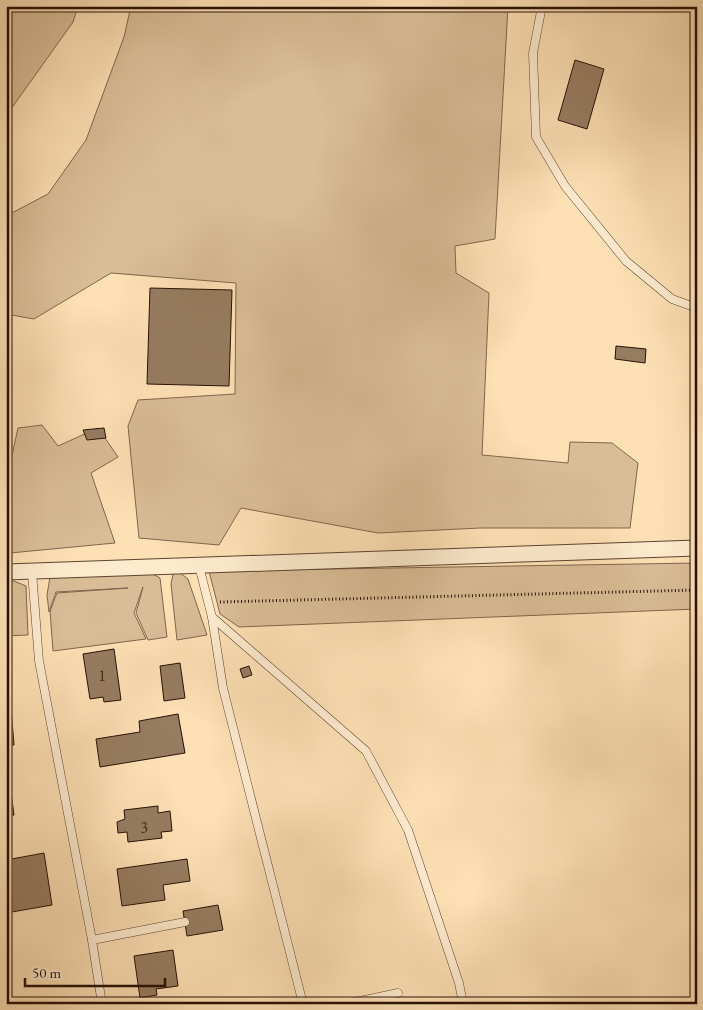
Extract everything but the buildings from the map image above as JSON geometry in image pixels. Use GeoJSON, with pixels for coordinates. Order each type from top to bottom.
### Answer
{"type":"FeatureCollection","features":[{"type":"Feature","properties":{"kind":"street"},"geometry":{"type":"LineString","coordinates":[[6,572],[697,548]]}},
{"type":"Feature","properties":{"kind":"lane"},"geometry":{"type":"LineString","coordinates":[[542,6],[533,53],[536,137],[565,186],[626,261],[672,299],[697,308]]}},
{"type":"Feature","properties":{"kind":"lane"},"geometry":{"type":"LineString","coordinates":[[199,566],[212,617],[223,688],[303,1004]]}},
{"type":"Feature","properties":{"kind":"lane"},"geometry":{"type":"LineString","coordinates":[[32,572],[39,661],[92,940],[102,1004]]}},
{"type":"Feature","properties":{"kind":"lane"},"geometry":{"type":"LineString","coordinates":[[212,617],[366,751],[408,830],[459,984],[463,1004]]}},
{"type":"Feature","properties":{"kind":"lane"},"geometry":{"type":"LineString","coordinates":[[92,940],[185,922]]}},
{"type":"Feature","properties":{"kind":"lane"},"geometry":{"type":"LineString","coordinates":[[346,1004],[398,992]]}},
{"type":"Feature","properties":{"kind":"path"},"geometry":{"type":"LineString","coordinates":[[208,603],[697,590]]}},
{"type":"Feature","properties":{"kind":"shaded area"},"geometry":{"type":"Polygon","coordinates":[[[6,6],[78,6],[73,22],[6,116],[6,6]]]}},
{"type":"Feature","properties":{"kind":"shaded area"},"geometry":{"type":"Polygon","coordinates":[[[131,6],[508,6],[495,239],[455,246],[456,273],[489,293],[482,455],[568,463],[570,442],[612,443],[638,463],[630,528],[480,528],[378,533],[241,508],[219,545],[139,538],[128,426],[138,400],[235,394],[236,283],[111,273],[34,319],[6,314],[6,216],[48,194],[86,140],[124,37],[131,6]]]}},
{"type":"Feature","properties":{"kind":"shaded area"},"geometry":{"type":"Polygon","coordinates":[[[42,425],[58,446],[98,428],[118,457],[91,473],[115,543],[10,553],[6,535],[6,482],[18,428],[42,425]]]}},
{"type":"Feature","properties":{"kind":"shaded area"},"geometry":{"type":"Polygon","coordinates":[[[697,563],[697,609],[239,627],[220,614],[209,571],[697,563]]]}},
{"type":"Feature","properties":{"kind":"shaded area"},"geometry":{"type":"Polygon","coordinates":[[[178,571],[188,579],[207,635],[177,640],[171,584],[173,574],[178,571]]]}},
{"type":"Feature","properties":{"kind":"shaded area"},"geometry":{"type":"Polygon","coordinates":[[[151,573],[160,578],[167,637],[148,640],[136,613],[143,587],[134,613],[146,639],[53,651],[50,611],[57,593],[128,588],[56,592],[49,612],[47,595],[50,577],[151,573]]]}},
{"type":"Feature","properties":{"kind":"shaded area"},"geometry":{"type":"Polygon","coordinates":[[[6,579],[26,586],[28,635],[6,636],[6,579]]]}}]}
